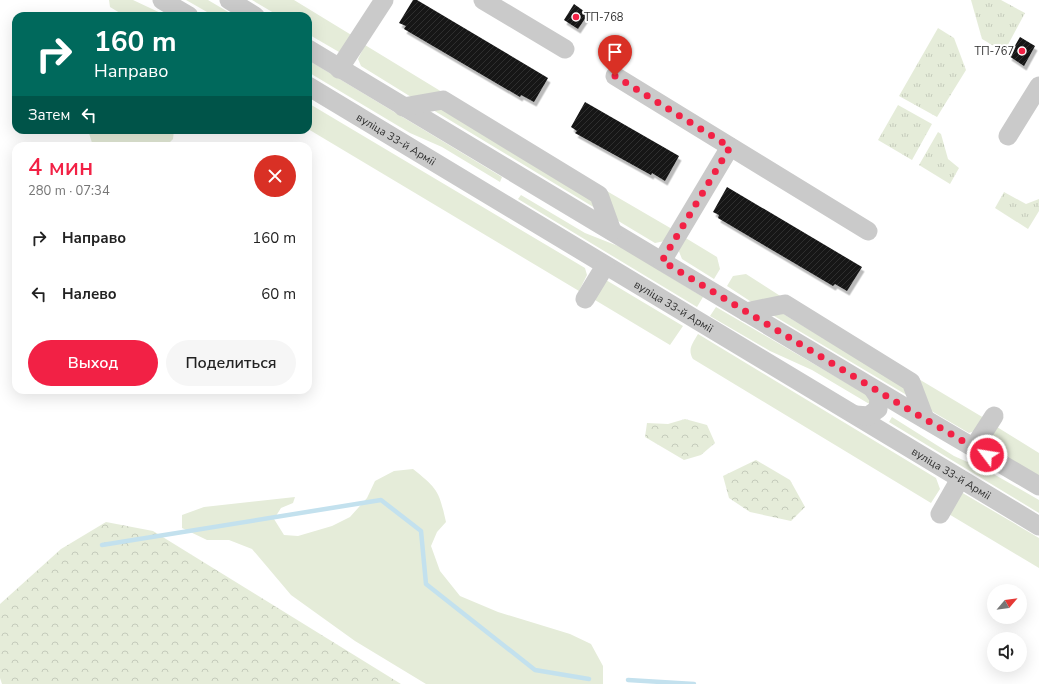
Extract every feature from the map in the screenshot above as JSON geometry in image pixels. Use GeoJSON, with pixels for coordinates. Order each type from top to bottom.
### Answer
{"type":"FeatureCollection","features":[{"type":"Feature","properties":{"kind":"street"},"geometry":{"type":"LineString","coordinates":[[162,0],[182,12]]}},
{"type":"Feature","properties":{"kind":"street"},"geometry":{"type":"LineString","coordinates":[[229,0],[248,12]]}},
{"type":"Feature","properties":{"kind":"street"},"geometry":{"type":"LineString","coordinates":[[339,69],[384,0]]}},
{"type":"Feature","properties":{"kind":"street"},"geometry":{"type":"LineString","coordinates":[[483,0],[565,50]]}},
{"type":"Feature","properties":{"kind":"street"},"geometry":{"type":"LineString","coordinates":[[312,52],[873,389],[1039,486]]}},
{"type":"Feature","properties":{"kind":"street"},"geometry":{"type":"LineString","coordinates":[[615,76],[868,231]]}},
{"type":"Feature","properties":{"kind":"street"},"geometry":{"type":"LineString","coordinates":[[1008,136],[1039,86]]}},
{"type":"Feature","properties":{"kind":"street","name":"вуліца 33-й Арміі"},"geometry":{"type":"LineString","coordinates":[[312,88],[517,211],[605,266],[889,434],[960,479],[1039,526]]}},
{"type":"Feature","properties":{"kind":"street"},"geometry":{"type":"LineString","coordinates":[[403,107],[443,100],[599,195],[612,231]]}},
{"type":"Feature","properties":{"kind":"street"},"geometry":{"type":"LineString","coordinates":[[662,261],[730,147]]}},
{"type":"Feature","properties":{"kind":"street"},"geometry":{"type":"LineString","coordinates":[[485,192],[497,193],[506,186],[508,175],[502,166]]}},
{"type":"Feature","properties":{"kind":"street"},"geometry":{"type":"LineString","coordinates":[[517,211],[512,202],[514,192],[523,185],[535,186]]}},
{"type":"Feature","properties":{"kind":"street"},"geometry":{"type":"LineString","coordinates":[[585,299],[605,266]]}},
{"type":"Feature","properties":{"kind":"street"},"geometry":{"type":"LineString","coordinates":[[746,312],[785,304],[911,382],[926,419]]}},
{"type":"Feature","properties":{"kind":"street"},"geometry":{"type":"LineString","coordinates":[[856,415],[868,416],[878,409],[879,398],[873,389]]}},
{"type":"Feature","properties":{"kind":"street"},"geometry":{"type":"LineString","coordinates":[[889,434],[883,425],[885,414],[894,407],[906,408]]}},
{"type":"Feature","properties":{"kind":"street"},"geometry":{"type":"LineString","coordinates":[[974,447],[994,416]]}},
{"type":"Feature","properties":{"kind":"street"},"geometry":{"type":"LineString","coordinates":[[940,514],[960,479]]}},
{"type":"Feature","properties":{"kind":"green space"},"geometry":{"type":"Polygon","coordinates":[[[109,0],[133,0],[158,12],[118,12],[110,7],[109,0]]]}},
{"type":"Feature","properties":{"kind":"green space"},"geometry":{"type":"Polygon","coordinates":[[[186,0],[208,0],[228,12],[207,12],[186,0]]]}},
{"type":"Feature","properties":{"kind":"green space"},"geometry":{"type":"Polygon","coordinates":[[[252,0],[294,0],[353,36],[348,47],[339,52],[312,36],[312,12],[272,12],[252,0]]]}},
{"type":"Feature","properties":{"kind":"green space"},"geometry":{"type":"Polygon","coordinates":[[[971,0],[1001,0],[1025,13],[1004,52],[982,39],[971,0]]]}},
{"type":"Feature","properties":{"kind":"green space"},"geometry":{"type":"Polygon","coordinates":[[[938,28],[954,38],[966,70],[937,117],[899,96],[938,28]]]}},
{"type":"Feature","properties":{"kind":"green space"},"geometry":{"type":"Polygon","coordinates":[[[365,45],[447,95],[416,100],[361,66],[358,59],[365,45]]]}},
{"type":"Feature","properties":{"kind":"green space"},"geometry":{"type":"Polygon","coordinates":[[[312,62],[502,177],[500,182],[442,147],[410,133],[312,74],[312,62]]]}},
{"type":"Feature","properties":{"kind":"green space"},"geometry":{"type":"Polygon","coordinates":[[[312,105],[585,268],[587,275],[579,291],[312,131],[312,105]]]}},
{"type":"Feature","properties":{"kind":"green space"},"geometry":{"type":"Polygon","coordinates":[[[898,105],[932,124],[912,160],[878,140],[898,105]]]}},
{"type":"Feature","properties":{"kind":"green space"},"geometry":{"type":"Polygon","coordinates":[[[439,106],[596,202],[600,211],[428,107],[439,106]]]}},
{"type":"Feature","properties":{"kind":"green space"},"geometry":{"type":"Polygon","coordinates":[[[938,132],[941,134],[948,159],[959,168],[950,184],[919,165],[938,132]]]}},
{"type":"Feature","properties":{"kind":"green space"},"geometry":{"type":"Polygon","coordinates":[[[89,134],[174,134],[173,139],[170,142],[92,142],[89,134]]]}},
{"type":"Feature","properties":{"kind":"green space"},"geometry":{"type":"Polygon","coordinates":[[[605,190],[672,229],[665,241],[655,243],[610,216],[605,190]]]}},
{"type":"Feature","properties":{"kind":"green space"},"geometry":{"type":"Polygon","coordinates":[[[1004,192],[1026,204],[1039,199],[1039,211],[1028,229],[995,208],[1004,192]]]}},
{"type":"Feature","properties":{"kind":"green space"},"geometry":{"type":"Polygon","coordinates":[[[521,195],[585,233],[623,248],[703,297],[697,307],[518,199],[521,195]]]}},
{"type":"Feature","properties":{"kind":"green space"},"geometry":{"type":"Polygon","coordinates":[[[684,237],[717,257],[720,269],[714,279],[682,259],[678,249],[684,237]]]}},
{"type":"Feature","properties":{"kind":"green space"},"geometry":{"type":"Polygon","coordinates":[[[746,274],[785,299],[756,305],[727,286],[733,276],[746,274]]]}},
{"type":"Feature","properties":{"kind":"green space"},"geometry":{"type":"Polygon","coordinates":[[[606,280],[683,326],[670,345],[595,300],[606,280]]]}},
{"type":"Feature","properties":{"kind":"green space"},"geometry":{"type":"Polygon","coordinates":[[[716,307],[874,399],[871,405],[812,370],[770,351],[710,316],[716,307]]]}},
{"type":"Feature","properties":{"kind":"green space"},"geometry":{"type":"Polygon","coordinates":[[[780,312],[911,391],[915,400],[769,313],[780,312]]]}},
{"type":"Feature","properties":{"kind":"green space"},"geometry":{"type":"Polygon","coordinates":[[[698,334],[936,478],[940,489],[931,503],[693,359],[691,349],[698,334]]]}},
{"type":"Feature","properties":{"kind":"green space"},"geometry":{"type":"Polygon","coordinates":[[[917,378],[984,418],[977,430],[969,433],[928,409],[917,378]]]}},
{"type":"Feature","properties":{"kind":"green space"},"geometry":{"type":"Polygon","coordinates":[[[892,417],[954,456],[990,472],[1039,500],[1039,513],[889,422],[892,417]]]}},
{"type":"Feature","properties":{"kind":"green space"},"geometry":{"type":"Polygon","coordinates":[[[685,419],[707,425],[715,443],[701,455],[684,460],[645,437],[647,423],[668,424],[685,419]]]}},
{"type":"Feature","properties":{"kind":"green space"},"geometry":{"type":"Polygon","coordinates":[[[997,427],[1039,453],[1039,476],[993,449],[989,440],[997,427]]]}},
{"type":"Feature","properties":{"kind":"green space"},"geometry":{"type":"Polygon","coordinates":[[[756,460],[790,480],[805,507],[791,521],[750,512],[729,498],[723,476],[756,460]]]}},
{"type":"Feature","properties":{"kind":"green space"},"geometry":{"type":"Polygon","coordinates":[[[413,469],[433,486],[439,497],[446,522],[437,532],[431,546],[440,571],[460,596],[498,612],[570,634],[591,644],[603,666],[603,684],[426,684],[355,641],[291,595],[252,549],[229,540],[207,540],[182,528],[182,515],[204,507],[295,497],[293,503],[281,508],[274,519],[284,535],[298,536],[332,526],[350,517],[367,498],[375,481],[394,471],[413,469]]]}},
{"type":"Feature","properties":{"kind":"green space"},"geometry":{"type":"Polygon","coordinates":[[[961,492],[1039,538],[1039,568],[947,513],[961,492]]]}},
{"type":"Feature","properties":{"kind":"green space"},"geometry":{"type":"Polygon","coordinates":[[[106,522],[153,531],[401,684],[2,684],[0,678],[0,604],[61,549],[106,522]]]}},
{"type":"Feature","properties":{"kind":"building"},"geometry":{"type":"Polygon","coordinates":[[[413,0],[417,0],[548,78],[534,102],[521,95],[520,97],[404,29],[406,26],[399,23],[413,0]]]}},
{"type":"Feature","properties":{"kind":"building","name":"ТП-768"},"geometry":{"type":"Polygon","coordinates":[[[574,4],[588,14],[578,29],[564,20],[574,4]]]}},
{"type":"Feature","properties":{"kind":"building","name":"ТП-767"},"geometry":{"type":"Polygon","coordinates":[[[1020,37],[1035,46],[1024,66],[1009,56],[1020,37]]]}},
{"type":"Feature","properties":{"kind":"building"},"geometry":{"type":"Polygon","coordinates":[[[585,102],[679,156],[665,181],[652,173],[651,175],[575,133],[577,131],[571,127],[585,102]]]}},
{"type":"Feature","properties":{"kind":"building"},"geometry":{"type":"Polygon","coordinates":[[[727,187],[862,267],[847,291],[835,284],[833,286],[718,218],[719,215],[713,212],[727,187]]]}},
{"type":"Feature","properties":{"kind":"waterway"},"geometry":{"type":"LineString","coordinates":[[102,545],[381,500],[421,531],[426,584],[535,670],[589,679]]}},
{"type":"Feature","properties":{"kind":"waterway"},"geometry":{"type":"LineString","coordinates":[[628,680],[694,684]]}},
{"type":"Feature","properties":{"kind":"place","name":"ТП-768"},"geometry":{"type":"Point","coordinates":[576,17]}},
{"type":"Feature","properties":{"kind":"place","name":"ТП-767"},"geometry":{"type":"Point","coordinates":[1022,51]}},
{"type":"Feature","properties":{"kind":"route"},"geometry":{"type":"LineString","coordinates":[[615,76],[730,147],[683,229],[662,261],[987,455]]}}]}
